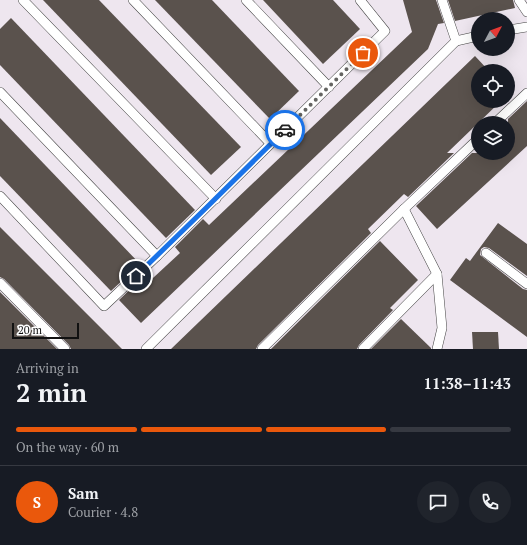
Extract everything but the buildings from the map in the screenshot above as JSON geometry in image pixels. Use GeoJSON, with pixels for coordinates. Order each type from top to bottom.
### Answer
{"type":"FeatureCollection","features":[{"type":"Feature","properties":{"kind":"lane"},"geometry":{"type":"LineString","coordinates":[[23,0],[216,198]]}},
{"type":"Feature","properties":{"kind":"lane"},"geometry":{"type":"LineString","coordinates":[[133,0],[270,143]]}},
{"type":"Feature","properties":{"kind":"lane"},"geometry":{"type":"LineString","coordinates":[[246,0],[329,87]]}},
{"type":"Feature","properties":{"kind":"lane"},"geometry":{"type":"LineString","coordinates":[[0,196],[104,306],[158,256],[270,143],[385,31],[360,0]]}},
{"type":"Feature","properties":{"kind":"lane"},"geometry":{"type":"LineString","coordinates":[[442,0],[456,41]]}},
{"type":"Feature","properties":{"kind":"lane"},"geometry":{"type":"LineString","coordinates":[[519,0],[527,12]]}},
{"type":"Feature","properties":{"kind":"lane"},"geometry":{"type":"LineString","coordinates":[[515,29],[527,27]]}},
{"type":"Feature","properties":{"kind":"lane"},"geometry":{"type":"LineString","coordinates":[[146,349],[456,41],[471,38]]}},
{"type":"Feature","properties":{"kind":"lane"},"geometry":{"type":"LineString","coordinates":[[0,92],[158,256]]}},
{"type":"Feature","properties":{"kind":"lane"},"geometry":{"type":"LineString","coordinates":[[502,116],[527,93]]}},
{"type":"Feature","properties":{"kind":"lane"},"geometry":{"type":"LineString","coordinates":[[262,349],[404,208],[471,146]]}},
{"type":"Feature","properties":{"kind":"lane"},"geometry":{"type":"LineString","coordinates":[[404,208],[437,274],[442,328],[437,349]]}},
{"type":"Feature","properties":{"kind":"lane"},"geometry":{"type":"LineString","coordinates":[[486,253],[527,284]]}},
{"type":"Feature","properties":{"kind":"lane"},"geometry":{"type":"LineString","coordinates":[[363,349],[437,274]]}},
{"type":"Feature","properties":{"kind":"lane"},"geometry":{"type":"LineString","coordinates":[[0,283],[65,349]]}},
{"type":"Feature","properties":{"kind":"shaded area"},"geometry":{"type":"Polygon","coordinates":[[[0,0],[527,0],[527,349],[0,349],[0,0]]]}},
{"type":"Feature","properties":{"kind":"way so far"},"geometry":{"type":"LineString","coordinates":[[285,130],[363,53]]}},
{"type":"Feature","properties":{"kind":"route"},"geometry":{"type":"LineString","coordinates":[[136,276],[158,256],[270,143],[285,130]]}}]}
